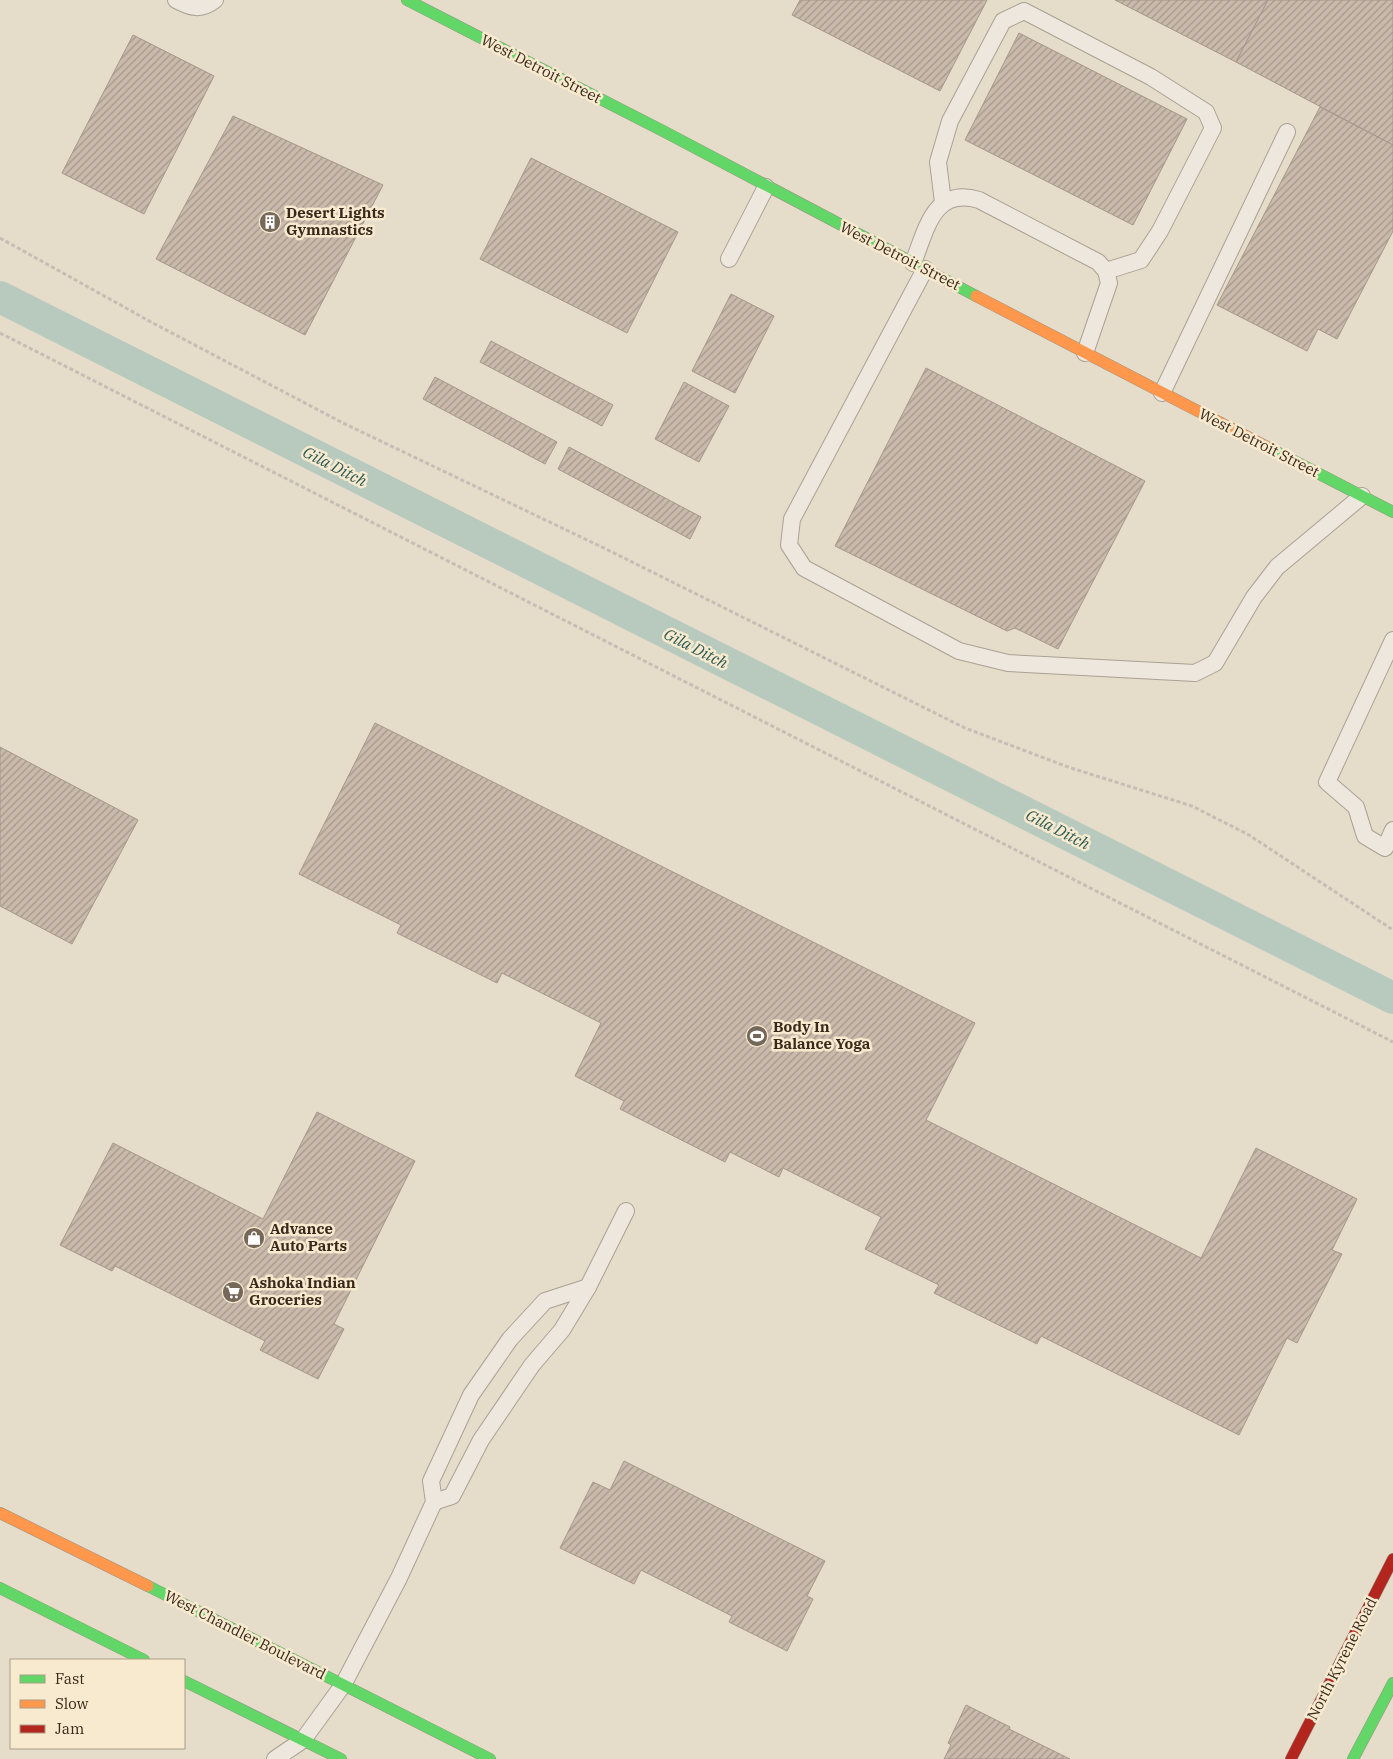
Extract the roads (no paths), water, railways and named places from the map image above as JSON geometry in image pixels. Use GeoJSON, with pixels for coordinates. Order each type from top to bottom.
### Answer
{"type":"FeatureCollection","features":[{"type":"Feature","properties":{"kind":"main road","name":"West Detroit Street"},"geometry":{"type":"LineString","coordinates":[[406,0],[432,6],[766,187],[1393,512]]}},
{"type":"Feature","properties":{"kind":"main road","name":"West Chandler Boulevard"},"geometry":{"type":"LineString","coordinates":[[0,1513],[490,1759]]}},
{"type":"Feature","properties":{"kind":"main road","name":"North Kyrene Road"},"geometry":{"type":"LineString","coordinates":[[1291,1759],[1393,1559]]}},
{"type":"Feature","properties":{"kind":"main road"},"geometry":{"type":"LineString","coordinates":[[0,1588],[142,1659]]}},
{"type":"Feature","properties":{"kind":"main road"},"geometry":{"type":"LineString","coordinates":[[185,1682],[341,1759]]}},
{"type":"Feature","properties":{"kind":"main road"},"geometry":{"type":"LineString","coordinates":[[1353,1759],[1393,1683]]}},
{"type":"Feature","properties":{"kind":"lane"},"geometry":{"type":"LineString","coordinates":[[176,0],[197,8],[205,7],[215,0]]}},
{"type":"Feature","properties":{"kind":"lane"},"geometry":{"type":"LineString","coordinates":[[944,202],[938,162],[950,121],[1003,21],[1024,11],[1152,76],[1206,112],[1213,128],[1160,231],[1141,260],[1106,271]]}},
{"type":"Feature","properties":{"kind":"lane"},"geometry":{"type":"LineString","coordinates":[[1162,393],[1287,132]]}},
{"type":"Feature","properties":{"kind":"lane"},"geometry":{"type":"LineString","coordinates":[[729,259],[766,187]]}},
{"type":"Feature","properties":{"kind":"lane"},"geometry":{"type":"LineString","coordinates":[[1085,353],[1109,283],[1106,271],[1098,262],[979,200],[967,196],[944,202],[934,212],[919,266],[792,518],[789,545],[804,568],[959,650],[1008,663],[1194,673],[1215,663],[1254,597],[1276,567],[1362,496]]}},
{"type":"Feature","properties":{"kind":"lane"},"geometry":{"type":"LineString","coordinates":[[1393,640],[1327,782],[1356,807],[1365,836],[1385,848],[1393,830]]}},
{"type":"Feature","properties":{"kind":"lane"},"geometry":{"type":"LineString","coordinates":[[434,1502],[452,1496],[481,1440],[532,1365],[562,1330],[588,1287],[626,1211]]}},
{"type":"Feature","properties":{"kind":"lane"},"geometry":{"type":"LineString","coordinates":[[275,1759],[302,1740],[343,1685],[399,1578],[434,1502],[431,1481],[471,1395],[510,1339],[545,1301],[588,1287]]}},
{"type":"Feature","properties":{"kind":"lane"},"geometry":{"type":"LineString","coordinates":[[300,1759],[302,1740]]}},
{"type":"Feature","properties":{"kind":"waterway","name":"Gila Ditch"},"geometry":{"type":"LineString","coordinates":[[0,297],[1393,998]]}},
{"type":"Feature","properties":{"kind":"place","name":"Desert Lights Gymnastics"},"geometry":{"type":"Point","coordinates":[270,222]}},
{"type":"Feature","properties":{"kind":"place","name":"Body In Balance Yoga"},"geometry":{"type":"Point","coordinates":[757,1036]}},
{"type":"Feature","properties":{"kind":"place","name":"Advance Auto Parts"},"geometry":{"type":"Point","coordinates":[254,1238]}},
{"type":"Feature","properties":{"kind":"place","name":"Ashoka Indian Groceries"},"geometry":{"type":"Point","coordinates":[233,1292]}}]}
